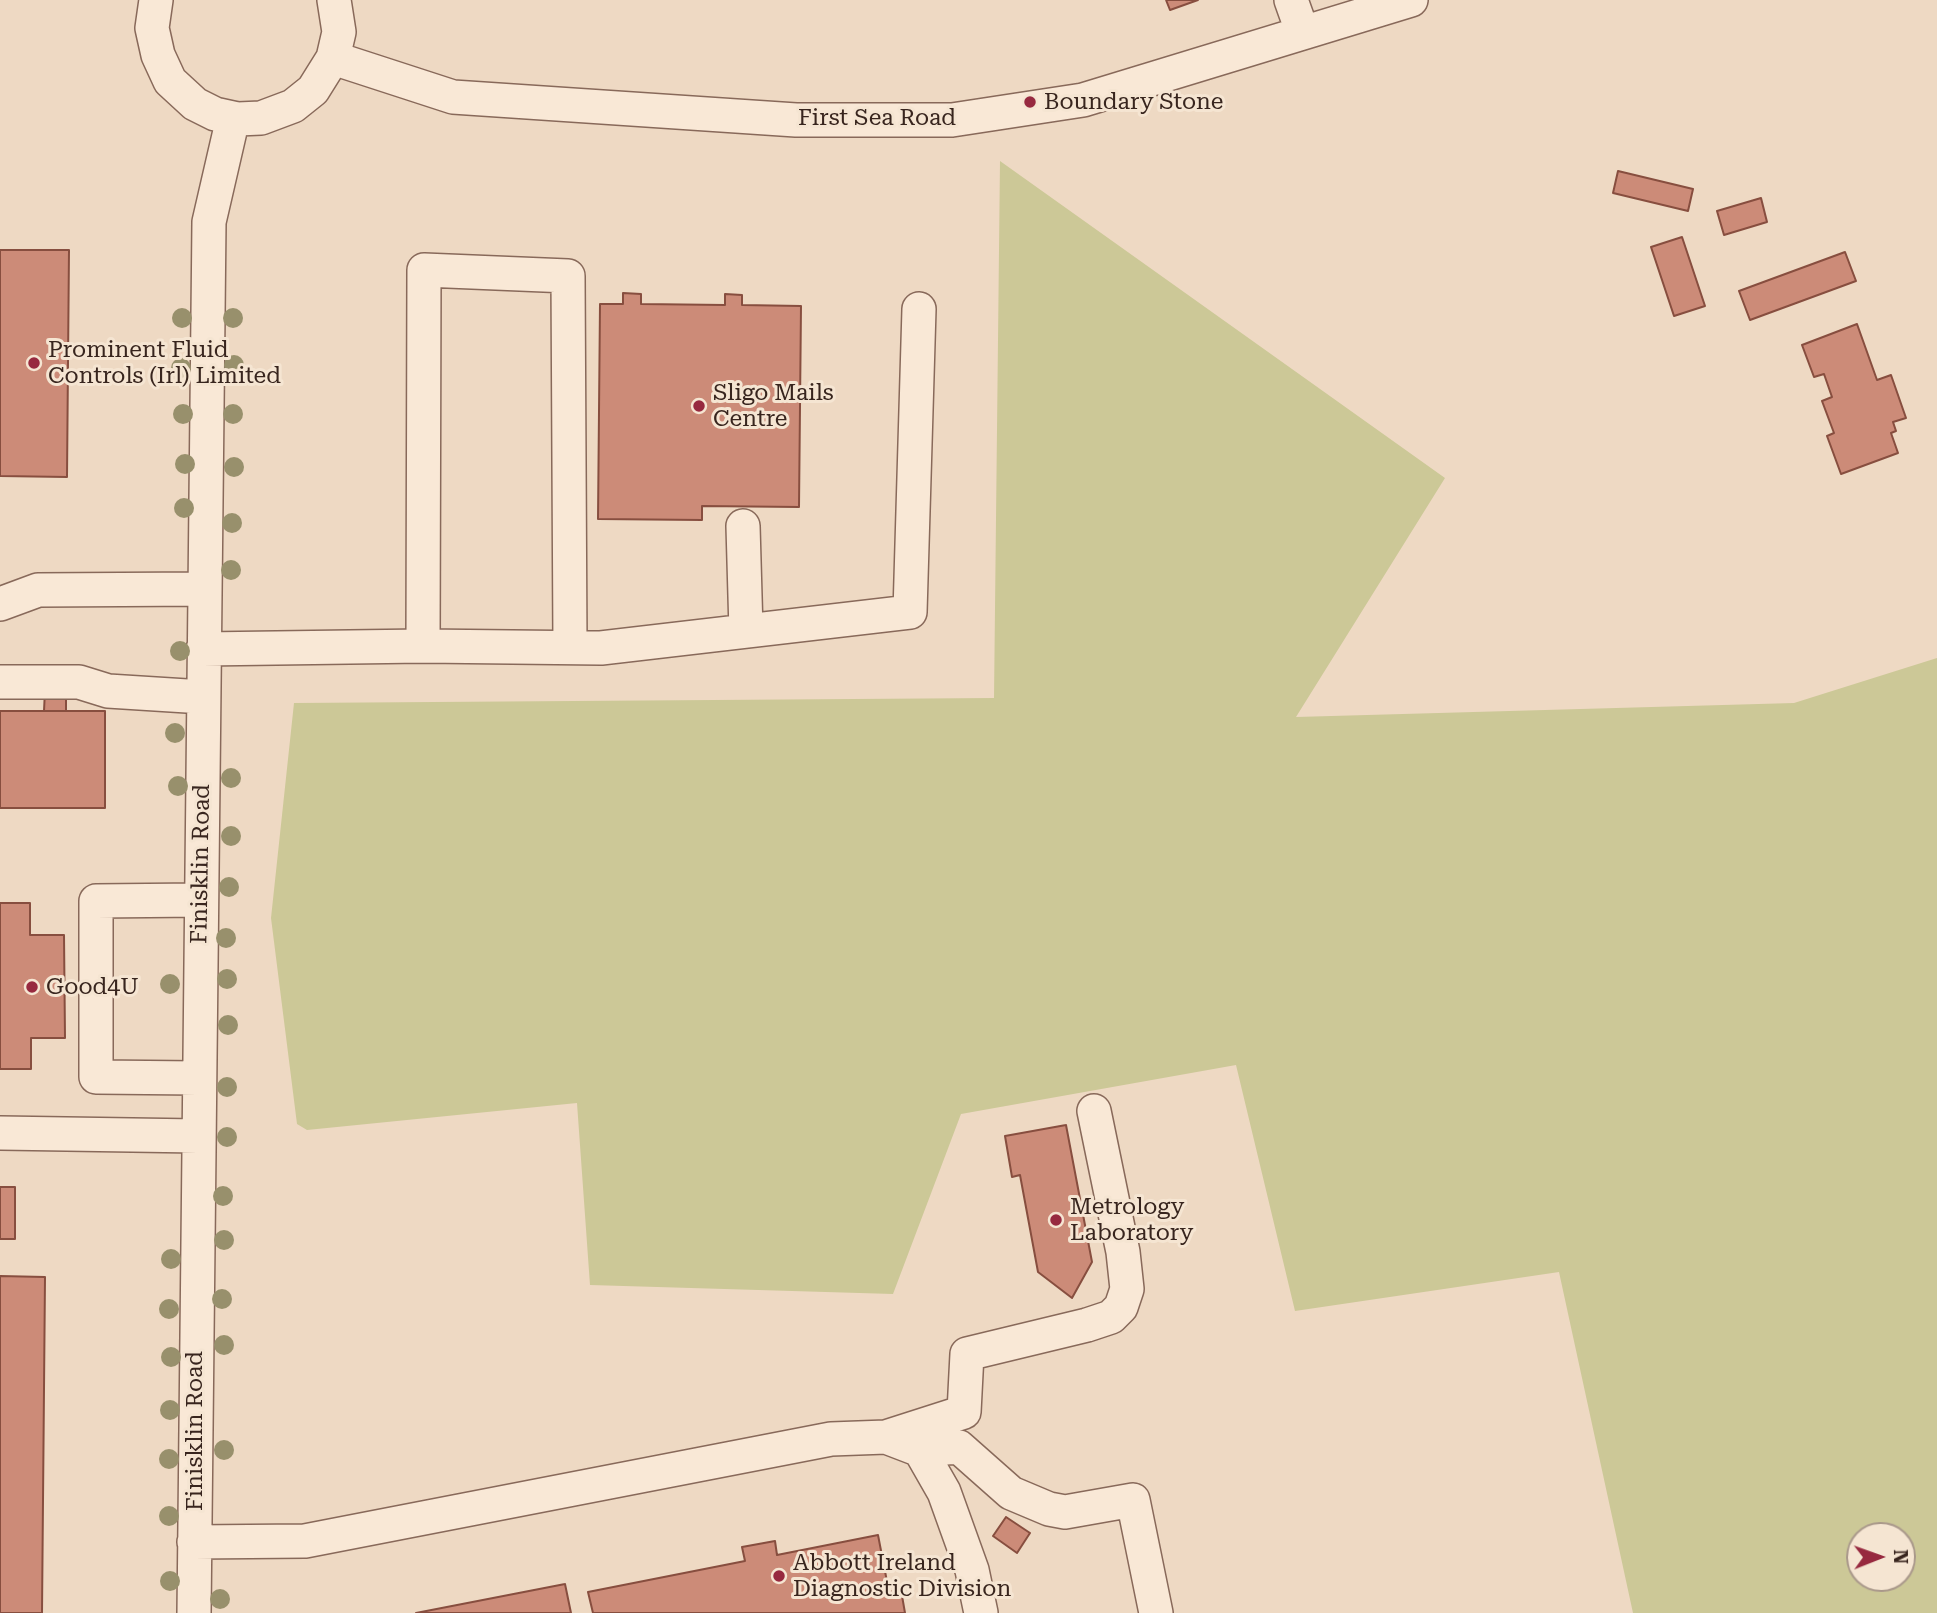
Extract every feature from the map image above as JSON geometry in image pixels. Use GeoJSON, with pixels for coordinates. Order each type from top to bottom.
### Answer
{"type":"FeatureCollection","features":[{"type":"Feature","properties":{"kind":"street"},"geometry":{"type":"LineString","coordinates":[[153,1],[152,28],[158,55],[170,81],[195,104],[233,118],[261,118],[293,106],[313,90],[334,58],[339,32],[334,0]]}},
{"type":"Feature","properties":{"kind":"street"},"geometry":{"type":"LineString","coordinates":[[1291,0],[1302,31]]}},
{"type":"Feature","properties":{"kind":"street","name":"First Sea Road"},"geometry":{"type":"LineString","coordinates":[[334,58],[453,97],[796,120],[952,120],[1083,100],[1302,31],[1411,0]]}},
{"type":"Feature","properties":{"kind":"street","name":"Finisklin Road"},"geometry":{"type":"LineString","coordinates":[[194,1613],[209,222],[233,118]]}},
{"type":"Feature","properties":{"kind":"street"},"geometry":{"type":"LineString","coordinates":[[423,646],[424,270],[568,276],[570,647]]}},
{"type":"Feature","properties":{"kind":"street"},"geometry":{"type":"LineString","coordinates":[[203,649],[423,646],[601,648],[910,612],[919,309]]}},
{"type":"Feature","properties":{"kind":"street"},"geometry":{"type":"LineString","coordinates":[[743,526],[746,631]]}},
{"type":"Feature","properties":{"kind":"street"},"geometry":{"type":"LineString","coordinates":[[0,604],[38,590],[205,589]]}},
{"type":"Feature","properties":{"kind":"street"},"geometry":{"type":"LineString","coordinates":[[0,682],[79,682],[108,691],[204,697]]}},
{"type":"Feature","properties":{"kind":"street"},"geometry":{"type":"LineString","coordinates":[[198,1078],[96,1077],[96,901],[200,900]]}},
{"type":"Feature","properties":{"kind":"street"},"geometry":{"type":"LineString","coordinates":[[194,1542],[305,1541],[831,1439],[886,1437],[964,1412],[967,1354],[1087,1325],[1111,1317],[1121,1307],[1127,1289],[1123,1252],[1094,1111]]}},
{"type":"Feature","properties":{"kind":"street"},"geometry":{"type":"LineString","coordinates":[[0,1133],[198,1136]]}},
{"type":"Feature","properties":{"kind":"street"},"geometry":{"type":"LineString","coordinates":[[886,1437],[920,1450],[959,1447],[1012,1493],[1065,1513],[1133,1500],[1156,1613]]}},
{"type":"Feature","properties":{"kind":"street"},"geometry":{"type":"LineString","coordinates":[[920,1450],[944,1492],[972,1570],[981,1613]]}},
{"type":"Feature","properties":{"kind":"shaded area"},"geometry":{"type":"Polygon","coordinates":[[[1000,161],[1445,478],[1296,717],[1794,703],[1937,658],[1937,1613],[1633,1613],[1559,1272],[1295,1311],[1236,1065],[961,1114],[893,1294],[590,1285],[577,1103],[307,1130],[297,1124],[271,918],[294,703],[994,698],[1000,161]]]}},
{"type":"Feature","properties":{"kind":"building"},"geometry":{"type":"Polygon","coordinates":[[[1166,0],[1198,0],[1170,10],[1166,0]]]}},
{"type":"Feature","properties":{"kind":"building"},"geometry":{"type":"Polygon","coordinates":[[[1618,171],[1693,189],[1688,211],[1613,193],[1618,171]]]}},
{"type":"Feature","properties":{"kind":"building"},"geometry":{"type":"Polygon","coordinates":[[[1761,198],[1767,222],[1724,235],[1717,211],[1761,198]]]}},
{"type":"Feature","properties":{"kind":"building"},"geometry":{"type":"Polygon","coordinates":[[[1682,237],[1705,306],[1674,316],[1651,247],[1682,237]]]}},
{"type":"Feature","properties":{"kind":"building","name":"Prominent Fluid Controls (Irl) Limited"},"geometry":{"type":"Polygon","coordinates":[[[0,250],[69,250],[67,477],[0,476],[0,250]]]}},
{"type":"Feature","properties":{"kind":"building"},"geometry":{"type":"Polygon","coordinates":[[[1845,252],[1856,281],[1750,320],[1739,291],[1845,252]]]}},
{"type":"Feature","properties":{"kind":"building","name":"Sligo Mails Centre"},"geometry":{"type":"Polygon","coordinates":[[[623,293],[641,294],[641,304],[725,305],[725,294],[742,295],[742,305],[801,306],[799,507],[702,506],[702,520],[598,519],[600,304],[623,304],[623,293]]]}},
{"type":"Feature","properties":{"kind":"building"},"geometry":{"type":"Polygon","coordinates":[[[1857,324],[1877,380],[1891,375],[1906,418],[1893,422],[1896,431],[1891,433],[1898,453],[1841,474],[1827,436],[1834,433],[1822,401],[1832,397],[1824,374],[1814,377],[1802,345],[1857,324]]]}},
{"type":"Feature","properties":{"kind":"building"},"geometry":{"type":"Polygon","coordinates":[[[45,690],[66,690],[66,711],[44,711],[45,690]]]}},
{"type":"Feature","properties":{"kind":"building"},"geometry":{"type":"Polygon","coordinates":[[[0,711],[105,711],[105,808],[0,808],[0,711]]]}},
{"type":"Feature","properties":{"kind":"building","name":"Good4U"},"geometry":{"type":"Polygon","coordinates":[[[0,903],[30,903],[30,935],[64,935],[65,1038],[31,1038],[31,1069],[0,1069],[0,903]]]}},
{"type":"Feature","properties":{"kind":"building","name":"Metrology Laboratory"},"geometry":{"type":"Polygon","coordinates":[[[1066,1125],[1092,1262],[1072,1298],[1038,1272],[1020,1175],[1012,1177],[1005,1136],[1066,1125]]]}},
{"type":"Feature","properties":{"kind":"building"},"geometry":{"type":"Polygon","coordinates":[[[0,1187],[15,1187],[15,1239],[0,1239],[0,1187]]]}},
{"type":"Feature","properties":{"kind":"building"},"geometry":{"type":"Polygon","coordinates":[[[0,1276],[45,1277],[42,1613],[0,1613],[0,1276]]]}},
{"type":"Feature","properties":{"kind":"building"},"geometry":{"type":"Polygon","coordinates":[[[1006,1517],[1030,1533],[1017,1553],[993,1536],[1006,1517]]]}},
{"type":"Feature","properties":{"kind":"building","name":"Abbott Ireland Diagnostic Division"},"geometry":{"type":"Polygon","coordinates":[[[878,1535],[889,1592],[901,1590],[905,1613],[593,1613],[588,1592],[745,1561],[742,1547],[775,1541],[777,1555],[878,1535]]]}},
{"type":"Feature","properties":{"kind":"building"},"geometry":{"type":"Polygon","coordinates":[[[565,1584],[571,1613],[416,1613],[565,1584]]]}},
{"type":"Feature","properties":{"kind":"place","name":"Boundary Stone"},"geometry":{"type":"Point","coordinates":[1030,102]}},
{"type":"Feature","properties":{"kind":"place","name":"Prominent Fluid Controls (Irl) Limited"},"geometry":{"type":"Point","coordinates":[34,363]}},
{"type":"Feature","properties":{"kind":"place","name":"Sligo Mails Centre"},"geometry":{"type":"Point","coordinates":[699,406]}},
{"type":"Feature","properties":{"kind":"place","name":"Good4U"},"geometry":{"type":"Point","coordinates":[32,987]}},
{"type":"Feature","properties":{"kind":"place","name":"Metrology Laboratory"},"geometry":{"type":"Point","coordinates":[1056,1220]}},
{"type":"Feature","properties":{"kind":"place","name":"Abbott Ireland Diagnostic Division"},"geometry":{"type":"Point","coordinates":[779,1576]}}]}
